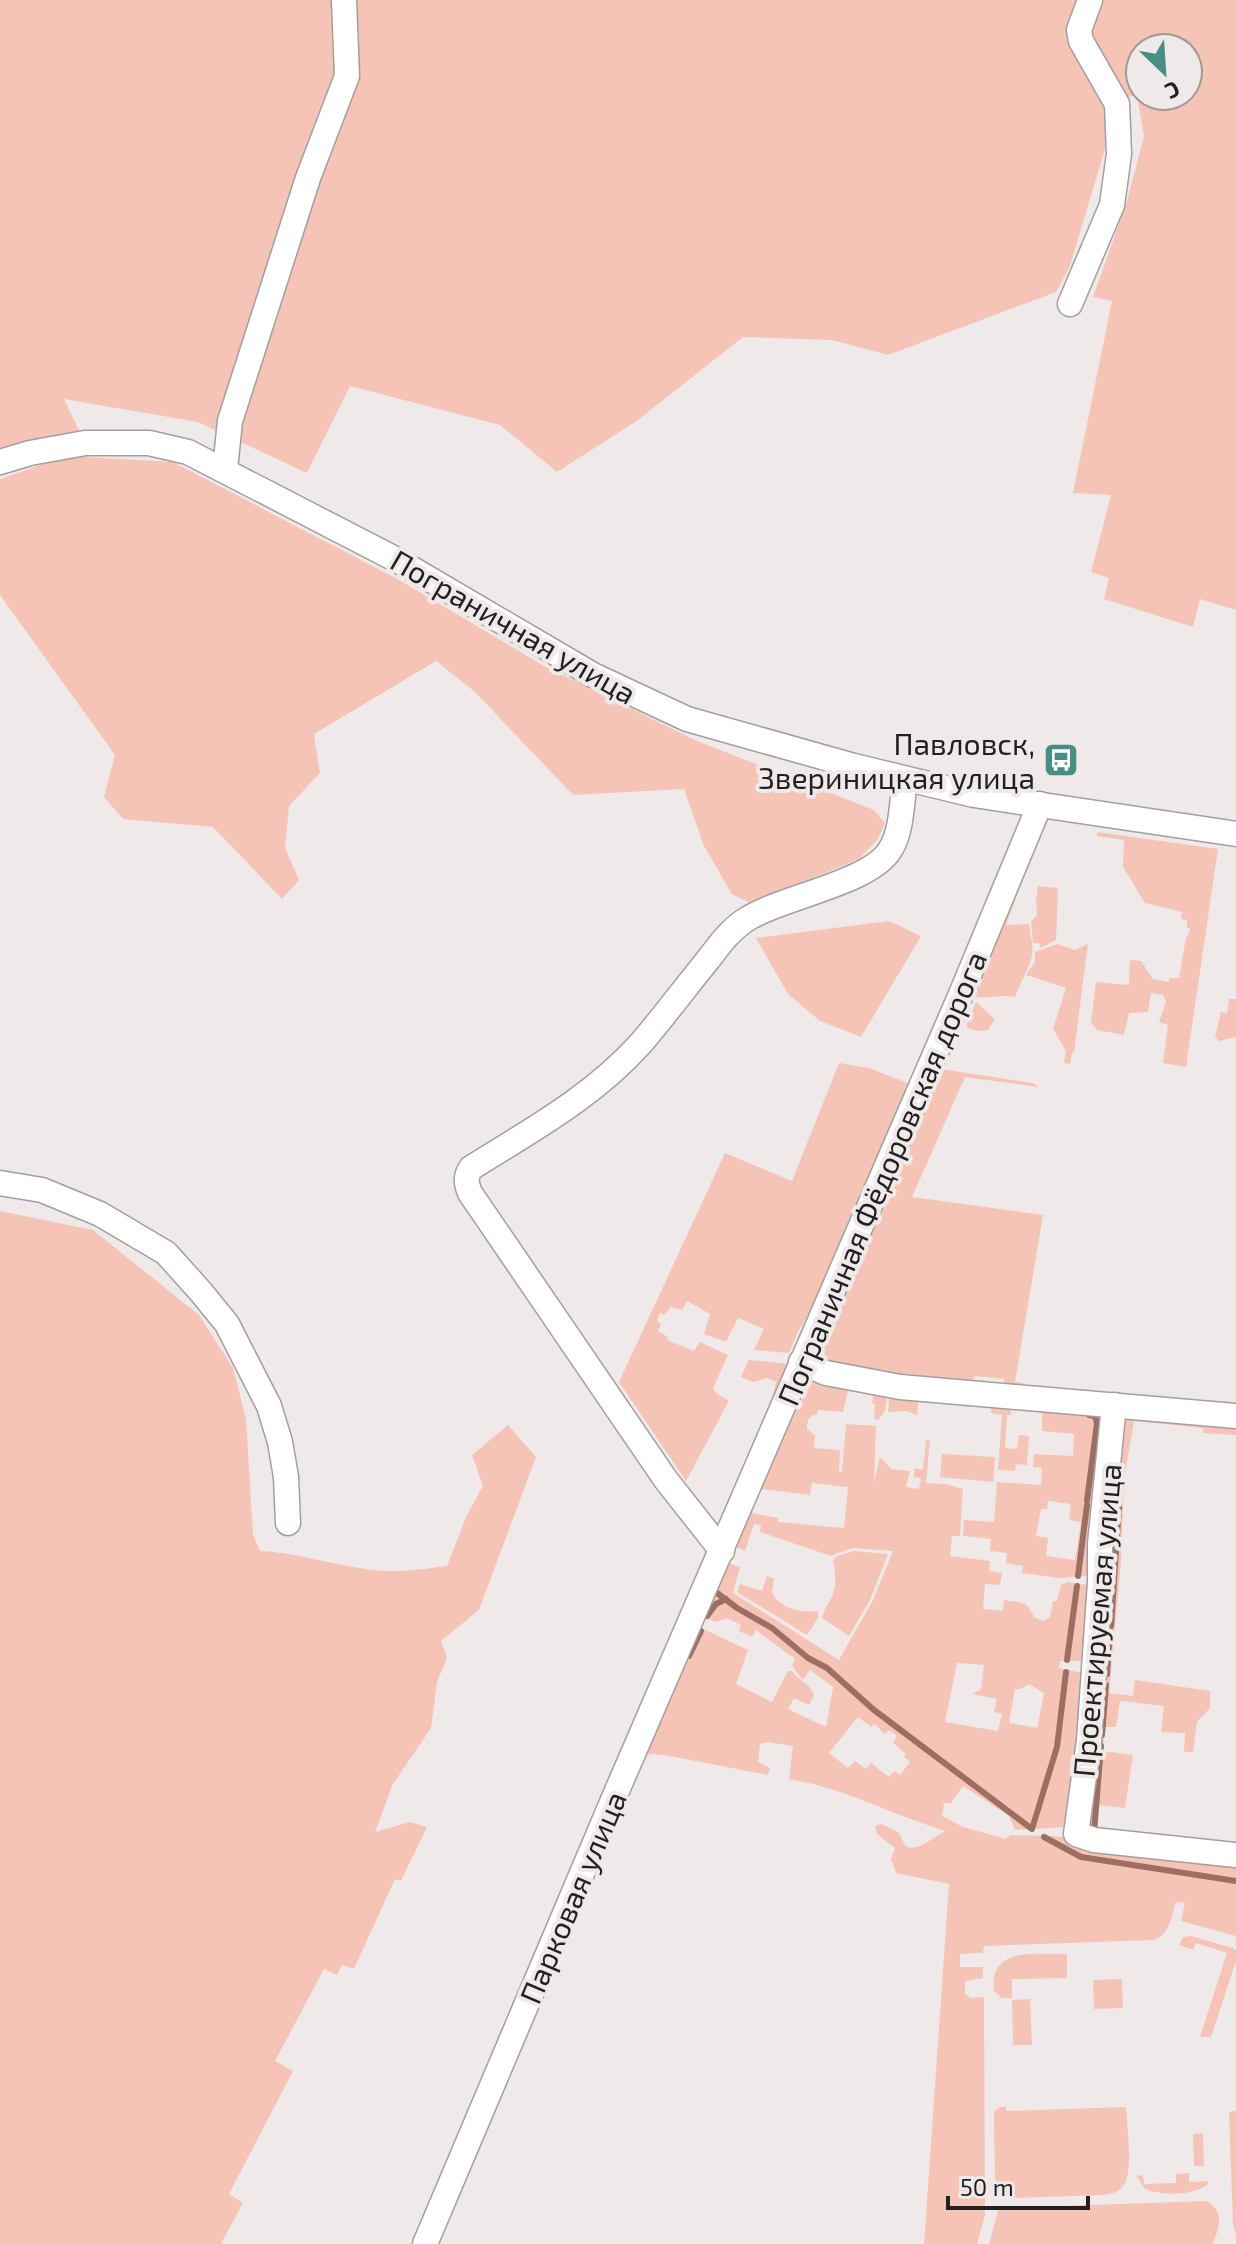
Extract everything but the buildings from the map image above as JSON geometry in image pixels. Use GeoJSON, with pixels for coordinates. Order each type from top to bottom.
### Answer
{"type":"FeatureCollection","features":[{"type":"Feature","properties":{"kind":"street"},"geometry":{"type":"LineString","coordinates":[[225,469],[230,421],[308,178],[347,76],[344,0]]}},
{"type":"Feature","properties":{"kind":"street"},"geometry":{"type":"LineString","coordinates":[[1070,304],[1112,205],[1119,154],[1117,104],[1081,41],[1079,30],[1090,0]]}},
{"type":"Feature","properties":{"kind":"street","name":"Пограничная улица"},"geometry":{"type":"LineString","coordinates":[[0,462],[85,443],[149,443],[188,452],[397,560],[563,659],[652,704],[718,729],[974,795],[1236,834]]}},
{"type":"Feature","properties":{"kind":"street"},"geometry":{"type":"LineString","coordinates":[[722,1551],[625,1422],[470,1193],[466,1180],[471,1168],[586,1094],[619,1065],[733,929],[761,910],[848,878],[881,860],[890,850],[896,835],[905,779]]}},
{"type":"Feature","properties":{"kind":"street","name":"Пограничная Фёдоровская дорога"},"geometry":{"type":"LineString","coordinates":[[722,1551],[1040,804]]}},
{"type":"Feature","properties":{"kind":"street"},"geometry":{"type":"LineString","coordinates":[[0,1183],[42,1190],[100,1214],[166,1253],[201,1292],[227,1324],[269,1406],[284,1465],[288,1523]]}},
{"type":"Feature","properties":{"kind":"street"},"geometry":{"type":"LineString","coordinates":[[801,1362],[826,1373],[900,1387],[1236,1416]]}},
{"type":"Feature","properties":{"kind":"street","name":"Проектируемая улица"},"geometry":{"type":"LineString","coordinates":[[1114,1405],[1100,1544],[1089,1741],[1076,1834],[1094,1840],[1236,1855]]}},
{"type":"Feature","properties":{"kind":"street","name":"Парковая улица"},"geometry":{"type":"LineString","coordinates":[[425,2244],[722,1551]]}},
{"type":"Feature","properties":{"kind":"shaded area"},"geometry":{"type":"Polygon","coordinates":[[[0,0],[1236,0],[1236,610],[1200,599],[1193,627],[1104,599],[1109,578],[1091,572],[1111,495],[1073,493],[1112,301],[1093,297],[1127,201],[1144,136],[1140,112],[1204,112],[1204,32],[1124,32],[1124,98],[1104,103],[1108,139],[1070,266],[1056,292],[888,355],[832,340],[743,337],[638,420],[557,472],[500,425],[350,386],[307,473],[198,422],[64,399],[85,443],[0,465],[0,0]]]}},
{"type":"Feature","properties":{"kind":"shaded area"},"geometry":{"type":"Polygon","coordinates":[[[66,456],[173,462],[401,581],[544,666],[697,741],[874,810],[885,823],[878,839],[859,859],[750,903],[732,894],[704,846],[684,789],[573,795],[475,692],[436,661],[314,734],[320,773],[289,806],[285,848],[299,880],[282,899],[213,827],[123,819],[104,797],[115,755],[0,595],[0,479],[66,456]]]}},
{"type":"Feature","properties":{"kind":"shaded area"},"geometry":{"type":"Polygon","coordinates":[[[1097,832],[1218,849],[1186,1067],[1163,1063],[1168,1025],[1159,1022],[1166,1002],[1163,995],[1151,993],[1148,1012],[1129,1013],[1124,1035],[1097,1030],[1091,1023],[1096,982],[1129,985],[1130,960],[1141,961],[1153,979],[1168,982],[1170,978],[1179,978],[1190,928],[1187,927],[1187,920],[1181,919],[1182,912],[1145,903],[1123,867],[1124,840],[1097,836],[1097,832]]]}},
{"type":"Feature","properties":{"kind":"shaded area"},"geometry":{"type":"Polygon","coordinates":[[[1022,882],[1006,925],[1029,924],[1032,953],[1015,997],[968,994],[1015,883],[1022,882]]]}},
{"type":"Feature","properties":{"kind":"shaded area"},"geometry":{"type":"Polygon","coordinates":[[[1038,886],[1057,888],[1058,893],[1056,940],[1041,948],[1039,943],[1033,943],[1031,922],[1037,915],[1038,886]]]}},
{"type":"Feature","properties":{"kind":"shaded area"},"geometry":{"type":"Polygon","coordinates":[[[889,921],[921,936],[861,1037],[820,1021],[788,994],[756,938],[889,921]]]}},
{"type":"Feature","properties":{"kind":"shaded area"},"geometry":{"type":"Polygon","coordinates":[[[1057,944],[1075,950],[1088,944],[1070,1064],[1064,1063],[1066,1051],[1053,1029],[1066,988],[1026,975],[1035,962],[1035,952],[1057,944]]]}},
{"type":"Feature","properties":{"kind":"shaded area"},"geometry":{"type":"Polygon","coordinates":[[[1229,999],[1236,999],[1236,1037],[1219,1041],[1215,1037],[1221,1012],[1227,1013],[1229,999]]]}},
{"type":"Feature","properties":{"kind":"shaded area"},"geometry":{"type":"Polygon","coordinates":[[[976,1002],[995,1019],[988,1030],[977,1031],[966,1027],[976,1002]]]}},
{"type":"Feature","properties":{"kind":"shaded area"},"geometry":{"type":"Polygon","coordinates":[[[839,1063],[869,1068],[910,1084],[833,1270],[789,1353],[754,1350],[764,1329],[738,1318],[726,1342],[704,1334],[710,1314],[687,1301],[682,1310],[671,1307],[664,1315],[660,1313],[657,1320],[661,1325],[658,1331],[668,1337],[667,1340],[694,1351],[700,1342],[728,1355],[713,1388],[729,1401],[686,1481],[619,1382],[725,1153],[792,1181],[839,1063]]]}},
{"type":"Feature","properties":{"kind":"shaded area"},"geometry":{"type":"Polygon","coordinates":[[[940,1069],[1033,1083],[1039,1087],[965,1077],[912,1197],[1043,1215],[1015,1382],[1024,1383],[1018,1392],[1004,1390],[1004,1379],[975,1376],[969,1388],[934,1386],[827,1361],[821,1347],[940,1069]]]}},
{"type":"Feature","properties":{"kind":"shaded area"},"geometry":{"type":"Polygon","coordinates":[[[0,1211],[93,1230],[199,1315],[233,1368],[246,1419],[253,1534],[260,1551],[374,1570],[405,1571],[447,1566],[467,1515],[483,1486],[472,1455],[508,1425],[536,1457],[479,1610],[441,1641],[447,1658],[437,1682],[431,1728],[393,1784],[375,1832],[410,1822],[427,1827],[401,1881],[395,1879],[354,1969],[342,1965],[337,1975],[324,1969],[275,2061],[293,2071],[229,2194],[243,2203],[221,2244],[0,2244],[0,1211]]]}},
{"type":"Feature","properties":{"kind":"shaded area"},"geometry":{"type":"Polygon","coordinates":[[[749,1360],[788,1364],[789,1368],[776,1394],[773,1394],[776,1382],[767,1378],[754,1382],[741,1377],[749,1360]]]}},
{"type":"Feature","properties":{"kind":"shaded area"},"geometry":{"type":"Polygon","coordinates":[[[808,1376],[849,1387],[843,1412],[818,1410],[809,1419],[807,1429],[815,1435],[814,1448],[840,1450],[839,1472],[842,1472],[846,1424],[876,1426],[874,1483],[880,1457],[891,1469],[910,1471],[906,1487],[919,1489],[921,1478],[914,1477],[914,1469],[923,1469],[926,1440],[930,1440],[926,1483],[963,1489],[960,1536],[952,1536],[950,1556],[990,1561],[989,1571],[1002,1573],[1000,1585],[985,1584],[983,1609],[1003,1611],[1004,1600],[1020,1602],[1029,1608],[1034,1617],[1043,1621],[1050,1617],[1061,1585],[1067,1582],[1088,1585],[1083,1661],[1060,1661],[1059,1668],[1083,1673],[1080,1723],[1065,1827],[1015,1830],[1009,1816],[963,1786],[951,1803],[944,1803],[942,1816],[963,1827],[1006,1839],[1010,1835],[1054,1836],[1236,1860],[1236,1936],[1181,1921],[1185,1903],[1176,1902],[1167,1929],[1154,1940],[984,1946],[983,1953],[960,1954],[960,1967],[983,1967],[983,1978],[965,1981],[965,1994],[971,1998],[984,1997],[985,2215],[977,2244],[924,2244],[949,1884],[896,1873],[891,1859],[895,1848],[877,1834],[875,1826],[882,1824],[897,1832],[904,1844],[914,1848],[946,1831],[849,1795],[789,1779],[793,1746],[768,1742],[760,1744],[758,1762],[770,1768],[768,1775],[670,1756],[643,1756],[697,1626],[748,1650],[736,1684],[772,1702],[788,1671],[792,1671],[814,1695],[809,1705],[794,1698],[788,1709],[826,1727],[833,1687],[810,1670],[803,1680],[792,1666],[795,1659],[756,1630],[752,1637],[739,1631],[741,1625],[727,1618],[716,1622],[702,1616],[728,1563],[740,1567],[733,1593],[839,1660],[873,1600],[893,1551],[852,1548],[831,1556],[760,1532],[761,1525],[754,1524],[745,1551],[733,1545],[745,1512],[778,1518],[778,1522],[844,1528],[848,1487],[812,1483],[810,1495],[755,1488],[808,1376]],[[957,1663],[945,1722],[998,1731],[1002,1714],[994,1712],[997,1699],[972,1694],[981,1689],[984,1665],[957,1663]],[[1029,1684],[1015,1689],[1009,1723],[1037,1728],[1044,1693],[1029,1684]],[[858,1717],[829,1753],[848,1768],[855,1761],[866,1769],[871,1763],[889,1777],[894,1771],[900,1775],[910,1762],[893,1743],[897,1736],[889,1730],[885,1734],[874,1724],[871,1727],[858,1717]]]}},
{"type":"Feature","properties":{"kind":"shaded area"},"geometry":{"type":"Polygon","coordinates":[[[874,1389],[887,1390],[885,1411],[878,1420],[874,1419],[874,1389]]]}},
{"type":"Feature","properties":{"kind":"shaded area"},"geometry":{"type":"Polygon","coordinates":[[[890,1391],[919,1394],[917,1415],[907,1411],[888,1412],[890,1391]]]}},
{"type":"Feature","properties":{"kind":"shaded area"},"geometry":{"type":"Polygon","coordinates":[[[992,1403],[1011,1407],[1011,1415],[1007,1415],[1005,1448],[1017,1449],[1019,1435],[1029,1436],[1027,1465],[1016,1464],[1015,1471],[998,1470],[1002,1415],[991,1413],[992,1403]]]}},
{"type":"Feature","properties":{"kind":"shaded area"},"geometry":{"type":"Polygon","coordinates":[[[1042,1411],[1103,1412],[1091,1574],[1087,1576],[1059,1578],[1022,1573],[1023,1566],[1006,1563],[1007,1553],[990,1551],[991,1539],[963,1536],[964,1520],[994,1522],[997,1482],[1041,1485],[1042,1468],[1033,1467],[1034,1454],[1073,1456],[1074,1434],[1042,1431],[1042,1411]],[[1048,1501],[1047,1509],[1041,1509],[1036,1536],[1048,1538],[1046,1556],[1075,1560],[1081,1522],[1069,1520],[1071,1504],[1048,1501]]]}},
{"type":"Feature","properties":{"kind":"shaded area"},"geometry":{"type":"Polygon","coordinates":[[[1120,1418],[1236,1419],[1236,1435],[1203,1433],[1203,1428],[1134,1421],[1124,1480],[1121,1562],[1109,1693],[1133,1696],[1135,1680],[1210,1691],[1210,1708],[1197,1722],[1193,1752],[1184,1752],[1185,1733],[1161,1732],[1164,1706],[1120,1701],[1116,1727],[1105,1727],[1103,1751],[1133,1755],[1125,1808],[1098,1805],[1096,1827],[1236,1844],[1101,1837],[1081,1821],[1120,1418]]]}},
{"type":"Feature","properties":{"kind":"shaded area"},"geometry":{"type":"Polygon","coordinates":[[[942,1454],[995,1457],[993,1482],[940,1477],[942,1454]]]}},
{"type":"Feature","properties":{"kind":"shaded area"},"geometry":{"type":"Polygon","coordinates":[[[854,1551],[888,1554],[870,1600],[849,1636],[822,1618],[834,1590],[833,1560],[854,1551]]]}},
{"type":"Feature","properties":{"kind":"shaded area"},"geometry":{"type":"Polygon","coordinates":[[[767,1576],[774,1579],[772,1592],[780,1602],[798,1610],[818,1611],[818,1618],[807,1635],[737,1592],[740,1584],[762,1591],[767,1576]]]}},
{"type":"Feature","properties":{"kind":"shaded area"},"geometry":{"type":"Polygon","coordinates":[[[1191,1936],[1236,1951],[1236,1961],[1211,2037],[1200,2037],[1227,1953],[1196,1943],[1193,1950],[1179,1945],[1183,1937],[1191,1936]]]}},
{"type":"Feature","properties":{"kind":"shaded area"},"geometry":{"type":"Polygon","coordinates":[[[1029,1954],[1067,1954],[1067,1978],[1012,1979],[1012,1998],[1002,1998],[994,1991],[994,1976],[1007,1959],[1029,1954]]]}},
{"type":"Feature","properties":{"kind":"shaded area"},"geometry":{"type":"Polygon","coordinates":[[[1122,1979],[1123,2008],[1094,2009],[1093,1980],[1122,1979]]]}},
{"type":"Feature","properties":{"kind":"shaded area"},"geometry":{"type":"Polygon","coordinates":[[[1030,1999],[1032,2045],[1013,2045],[1012,2000],[1030,1999]]]}},
{"type":"Feature","properties":{"kind":"shaded area"},"geometry":{"type":"Polygon","coordinates":[[[1006,2107],[1006,2111],[1126,2107],[1129,2157],[1125,2183],[1116,2192],[1103,2195],[1015,2198],[1003,2195],[995,2178],[994,2112],[1006,2107]]]}},
{"type":"Feature","properties":{"kind":"shaded area"},"geometry":{"type":"Polygon","coordinates":[[[1236,2111],[1236,2235],[1229,2112],[1236,2111]]]}},
{"type":"Feature","properties":{"kind":"shaded area"},"geometry":{"type":"Polygon","coordinates":[[[1203,2133],[1204,2166],[1194,2166],[1193,2134],[1203,2133]]]}},
{"type":"Feature","properties":{"kind":"shaded area"},"geometry":{"type":"Polygon","coordinates":[[[1189,2173],[1189,2182],[1208,2181],[1207,2185],[1185,2193],[1158,2192],[1144,2188],[1137,2176],[1143,2175],[1144,2184],[1176,2183],[1176,2174],[1189,2173]]]}},
{"type":"Feature","properties":{"kind":"shaded area"},"geometry":{"type":"Polygon","coordinates":[[[1206,2201],[1216,2209],[1219,2220],[1212,2244],[989,2244],[998,2211],[1004,2208],[1206,2201]]]}},
{"type":"Feature","properties":{"kind":"waterway"},"geometry":{"type":"LineString","coordinates":[[1087,1501],[1097,1423],[1095,1416],[1089,1415]]}},
{"type":"Feature","properties":{"kind":"waterway"},"geometry":{"type":"LineString","coordinates":[[1078,1576],[1087,1505]]}},
{"type":"Feature","properties":{"kind":"waterway"},"geometry":{"type":"LineString","coordinates":[[1111,1626],[1119,1506]]}},
{"type":"Feature","properties":{"kind":"waterway"},"geometry":{"type":"LineString","coordinates":[[1067,1660],[1077,1586]]}},
{"type":"Feature","properties":{"kind":"waterway"},"geometry":{"type":"LineString","coordinates":[[717,1593],[772,1628],[808,1658],[827,1668],[874,1710],[1032,1829],[1057,1747],[1066,1672]]}},
{"type":"Feature","properties":{"kind":"waterway"},"geometry":{"type":"LineString","coordinates":[[707,1616],[716,1604],[726,1599]]}},
{"type":"Feature","properties":{"kind":"waterway"},"geometry":{"type":"LineString","coordinates":[[689,1656],[701,1631]]}},
{"type":"Feature","properties":{"kind":"waterway"},"geometry":{"type":"LineString","coordinates":[[1108,1654],[1110,1639]]}},
{"type":"Feature","properties":{"kind":"waterway"},"geometry":{"type":"LineString","coordinates":[[1107,1674],[1108,1658]]}},
{"type":"Feature","properties":{"kind":"waterway"},"geometry":{"type":"LineString","coordinates":[[1102,1735],[1106,1685]]}},
{"type":"Feature","properties":{"kind":"waterway"},"geometry":{"type":"LineString","coordinates":[[1094,1833],[1101,1746]]}},
{"type":"Feature","properties":{"kind":"waterway"},"geometry":{"type":"LineString","coordinates":[[1044,1837],[1081,1857],[1236,1881]]}},
{"type":"Feature","properties":{"kind":"place","name":"Павловск, Звериницкая улица"},"geometry":{"type":"Point","coordinates":[1061,760]}}]}
